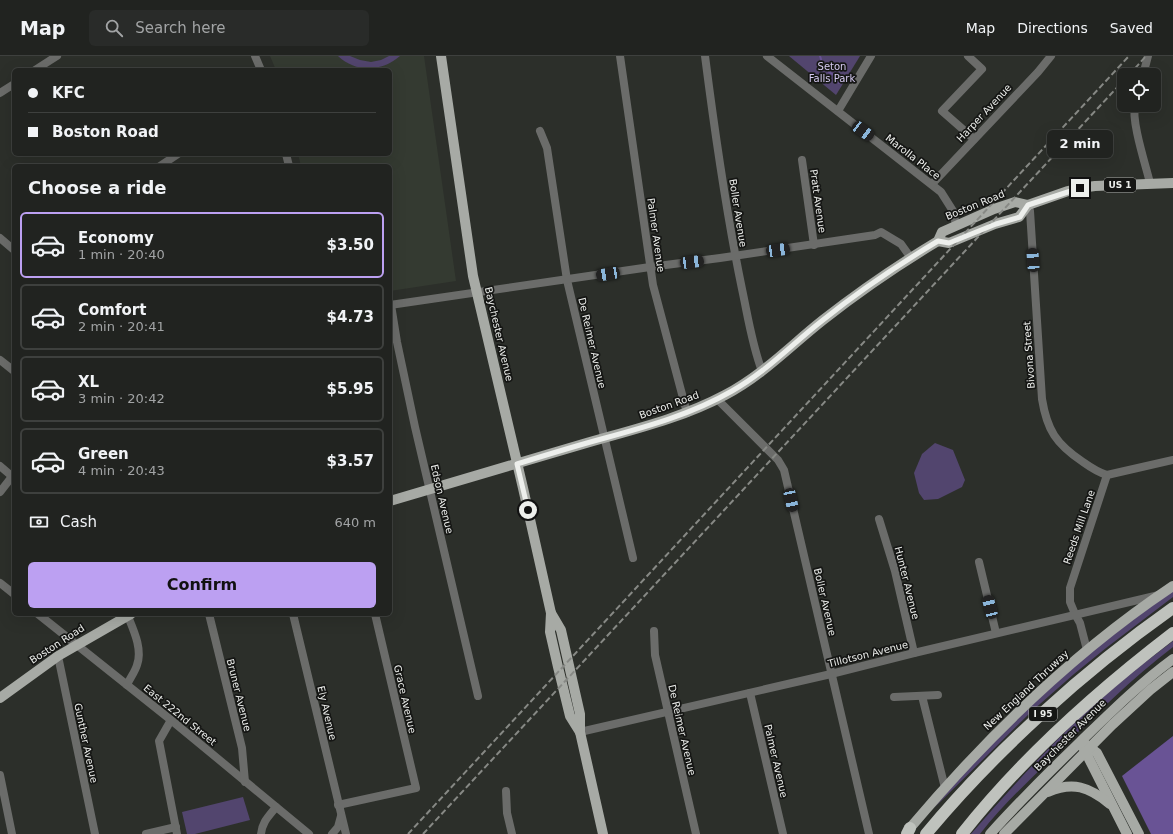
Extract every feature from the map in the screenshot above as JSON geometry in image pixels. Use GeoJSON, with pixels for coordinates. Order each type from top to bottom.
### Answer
{"type":"FeatureCollection","features":[{"type":"Feature","properties":{"kind":"highway","name":"I 95"},"geometry":{"type":"LineString","coordinates":[[926,834],[974,782],[1037,719],[1106,659],[1173,608]]}},
{"type":"Feature","properties":{"kind":"highway","name":"I 95"},"geometry":{"type":"LineString","coordinates":[[962,834],[1017,772],[1053,735],[1110,683],[1173,633]]}},
{"type":"Feature","properties":{"kind":"main road","name":"Baychester Avenue"},"geometry":{"type":"LineString","coordinates":[[441,56],[477,293],[551,613],[550,632],[558,667],[570,716],[580,732],[603,834]]}},
{"type":"Feature","properties":{"kind":"main road","name":"Boston Road"},"geometry":{"type":"LineString","coordinates":[[392,500],[687,413],[717,399],[744,384],[762,371],[854,296],[874,281],[938,241],[942,232],[956,224],[1014,202],[1028,205],[1080,188],[1173,182]]}},
{"type":"Feature","properties":{"kind":"main road","name":"Boston Road"},"geometry":{"type":"LineString","coordinates":[[938,241],[949,243],[996,224],[1020,217],[1028,205]]}},
{"type":"Feature","properties":{"kind":"main road","name":"New England Thruway"},"geometry":{"type":"LineString","coordinates":[[907,832],[945,788],[1002,728],[1036,695],[1087,650],[1173,586]]}},
{"type":"Feature","properties":{"kind":"main road","name":"Boston Road"},"geometry":{"type":"LineString","coordinates":[[0,698],[58,656],[127,616]]}},
{"type":"Feature","properties":{"kind":"main road","name":"Baychester Avenue"},"geometry":{"type":"LineString","coordinates":[[990,834],[1081,741],[1132,692],[1173,659]]}},
{"type":"Feature","properties":{"kind":"main road"},"geometry":{"type":"LineString","coordinates":[[1004,834],[1131,706],[1173,672]]}},
{"type":"Feature","properties":{"kind":"main road"},"geometry":{"type":"LineString","coordinates":[[1081,741],[1087,750],[1127,834]]}},
{"type":"Feature","properties":{"kind":"main road"},"geometry":{"type":"LineString","coordinates":[[1087,750],[1097,753],[1139,834]]}},
{"type":"Feature","properties":{"kind":"main road"},"geometry":{"type":"LineString","coordinates":[[1042,795],[1059,787],[1077,786],[1087,789],[1113,806]]}},
{"type":"Feature","properties":{"kind":"street"},"geometry":{"type":"LineString","coordinates":[[38,68],[56,56]]}},
{"type":"Feature","properties":{"kind":"street"},"geometry":{"type":"LineString","coordinates":[[255,56],[260,68]]}},
{"type":"Feature","properties":{"kind":"street","name":"Palmer Avenue"},"geometry":{"type":"LineString","coordinates":[[620,56],[653,285],[687,413]]}},
{"type":"Feature","properties":{"kind":"street","name":"Boller Avenue"},"geometry":{"type":"LineString","coordinates":[[705,56],[714,125],[735,256],[752,340],[762,371]]}},
{"type":"Feature","properties":{"kind":"street","name":"Marolla Place"},"geometry":{"type":"LineString","coordinates":[[767,56],[932,184],[941,192],[948,202],[956,224]]}},
{"type":"Feature","properties":{"kind":"street"},"geometry":{"type":"LineString","coordinates":[[838,112],[871,56]]}},
{"type":"Feature","properties":{"kind":"street"},"geometry":{"type":"LineString","coordinates":[[968,56],[982,69],[942,111],[974,139]]}},
{"type":"Feature","properties":{"kind":"street"},"geometry":{"type":"LineString","coordinates":[[1145,68],[1148,56]]}},
{"type":"Feature","properties":{"kind":"street","name":"Harper Avenue"},"geometry":{"type":"LineString","coordinates":[[932,184],[1038,72],[1046,58]]}},
{"type":"Feature","properties":{"kind":"street"},"geometry":{"type":"LineString","coordinates":[[0,93],[12,85]]}},
{"type":"Feature","properties":{"kind":"street"},"geometry":{"type":"LineString","coordinates":[[1134,112],[1135,124],[1150,183]]}},
{"type":"Feature","properties":{"kind":"street","name":"De Reimer Avenue"},"geometry":{"type":"LineString","coordinates":[[540,131],[548,148],[567,280],[633,558]]}},
{"type":"Feature","properties":{"kind":"street"},"geometry":{"type":"LineString","coordinates":[[163,164],[175,156]]}},
{"type":"Feature","properties":{"kind":"street","name":"Pratt Avenue"},"geometry":{"type":"LineString","coordinates":[[802,160],[814,245]]}},
{"type":"Feature","properties":{"kind":"street","name":"Bivona Street"},"geometry":{"type":"LineString","coordinates":[[1028,205],[1030,212],[1042,399],[1046,420],[1055,437],[1068,451],[1098,472],[1106,475]]}},
{"type":"Feature","properties":{"kind":"street"},"geometry":{"type":"LineString","coordinates":[[392,305],[650,267],[814,245],[875,235],[881,232],[900,244],[911,258]]}},
{"type":"Feature","properties":{"kind":"street"},"geometry":{"type":"LineString","coordinates":[[0,238],[12,248]]}},
{"type":"Feature","properties":{"kind":"street","name":"Edson Avenue"},"geometry":{"type":"LineString","coordinates":[[392,311],[429,489],[478,696]]}},
{"type":"Feature","properties":{"kind":"street"},"geometry":{"type":"LineString","coordinates":[[0,360],[12,369]]}},
{"type":"Feature","properties":{"kind":"street","name":"Boller Avenue"},"geometry":{"type":"LineString","coordinates":[[717,399],[778,460],[784,470],[869,834]]}},
{"type":"Feature","properties":{"kind":"street"},"geometry":{"type":"LineString","coordinates":[[1106,475],[1173,460]]}},
{"type":"Feature","properties":{"kind":"street"},"geometry":{"type":"LineString","coordinates":[[0,466],[12,475]]}},
{"type":"Feature","properties":{"kind":"street","name":"Reeds Mill Lane"},"geometry":{"type":"LineString","coordinates":[[1087,650],[1080,623],[1070,602],[1070,588],[1106,475]]}},
{"type":"Feature","properties":{"kind":"street"},"geometry":{"type":"LineString","coordinates":[[0,492],[12,477]]}},
{"type":"Feature","properties":{"kind":"street","name":"Hunter Avenue"},"geometry":{"type":"LineString","coordinates":[[879,519],[895,571],[914,652]]}},
{"type":"Feature","properties":{"kind":"street"},"geometry":{"type":"LineString","coordinates":[[978,562],[996,633]]}},
{"type":"Feature","properties":{"kind":"street"},"geometry":{"type":"LineString","coordinates":[[0,583],[12,592]]}},
{"type":"Feature","properties":{"kind":"street","name":"Tillotson Avenue"},"geometry":{"type":"LineString","coordinates":[[580,732],[831,674],[914,652],[1162,594]]}},
{"type":"Feature","properties":{"kind":"street","name":"East 222nd Street"},"geometry":{"type":"LineString","coordinates":[[40,616],[127,684],[309,834]]}},
{"type":"Feature","properties":{"kind":"street"},"geometry":{"type":"LineString","coordinates":[[127,684],[137,665],[138,654],[135,633],[129,616]]}},
{"type":"Feature","properties":{"kind":"street","name":"Bruner Avenue"},"geometry":{"type":"LineString","coordinates":[[209,616],[242,748],[245,782]]}},
{"type":"Feature","properties":{"kind":"street","name":"Ely Avenue"},"geometry":{"type":"LineString","coordinates":[[293,616],[346,834]]}},
{"type":"Feature","properties":{"kind":"street","name":"Grace Avenue"},"geometry":{"type":"LineString","coordinates":[[338,805],[416,788],[375,616]]}},
{"type":"Feature","properties":{"kind":"street","name":"De Reimer Avenue"},"geometry":{"type":"LineString","coordinates":[[654,630],[655,655],[696,834]]}},
{"type":"Feature","properties":{"kind":"street","name":"Gunther Avenue"},"geometry":{"type":"LineString","coordinates":[[58,656],[95,834]]}},
{"type":"Feature","properties":{"kind":"street","name":"Palmer Avenue"},"geometry":{"type":"LineString","coordinates":[[750,693],[782,834]]}},
{"type":"Feature","properties":{"kind":"street"},"geometry":{"type":"LineString","coordinates":[[894,697],[938,695]]}},
{"type":"Feature","properties":{"kind":"street"},"geometry":{"type":"LineString","coordinates":[[922,696],[945,788]]}},
{"type":"Feature","properties":{"kind":"street"},"geometry":{"type":"LineString","coordinates":[[146,834],[177,831],[159,742],[171,720]]}},
{"type":"Feature","properties":{"kind":"street"},"geometry":{"type":"LineString","coordinates":[[0,775],[12,834]]}},
{"type":"Feature","properties":{"kind":"street"},"geometry":{"type":"LineString","coordinates":[[506,791],[507,813],[512,834]]}},
{"type":"Feature","properties":{"kind":"street"},"geometry":{"type":"LineString","coordinates":[[262,834],[262,827],[267,818],[276,808]]}},
{"type":"Feature","properties":{"kind":"street"},"geometry":{"type":"LineString","coordinates":[[332,834],[338,827],[342,816]]}},
{"type":"Feature","properties":{"kind":"shaded area"},"geometry":{"type":"Polygon","coordinates":[[[270,56],[424,56],[456,281],[392,291],[392,164],[300,164],[298,156],[392,156],[392,68],[275,68],[270,56]]]}},
{"type":"Feature","properties":{"kind":"shaded area"},"geometry":{"type":"Polygon","coordinates":[[[1173,736],[1173,834],[1151,834],[1122,776],[1173,736]]]}},
{"type":"Feature","properties":{"kind":"green space"},"geometry":{"type":"Polygon","coordinates":[[[338,56],[350,56],[371,62],[381,60],[389,56],[400,56],[377,68],[361,68],[345,62],[338,56]]]}},
{"type":"Feature","properties":{"kind":"green space","name":"Seton Falls Park"},"geometry":{"type":"Polygon","coordinates":[[[789,56],[860,56],[836,95],[789,56]]]}},
{"type":"Feature","properties":{"kind":"green space"},"geometry":{"type":"Polygon","coordinates":[[[935,443],[953,450],[965,480],[962,487],[938,499],[924,500],[919,493],[914,473],[922,454],[935,443]]]}},
{"type":"Feature","properties":{"kind":"green space"},"geometry":{"type":"Polygon","coordinates":[[[1173,591],[1173,597],[1106,648],[1032,711],[935,807],[985,752],[1056,683],[1110,637],[1173,591]]]}},
{"type":"Feature","properties":{"kind":"green space"},"geometry":{"type":"Polygon","coordinates":[[[1173,641],[1173,647],[1100,711],[1008,802],[980,834],[971,834],[1024,774],[1071,727],[1114,688],[1173,641]]]}},
{"type":"Feature","properties":{"kind":"green space"},"geometry":{"type":"Polygon","coordinates":[[[243,797],[250,820],[195,834],[187,834],[182,812],[243,797]]]}},
{"type":"Feature","properties":{"kind":"waterway"},"geometry":{"type":"LineString","coordinates":[[820,56],[824,69],[837,77],[839,83]]}},
{"type":"Feature","properties":{"kind":"railway"},"geometry":{"type":"LineString","coordinates":[[408,834],[1129,56]]}},
{"type":"Feature","properties":{"kind":"railway"},"geometry":{"type":"LineString","coordinates":[[1135,68],[1146,56]]}},
{"type":"Feature","properties":{"kind":"railway"},"geometry":{"type":"LineString","coordinates":[[423,834],[1117,88]]}},
{"type":"Feature","properties":{"kind":"route"},"geometry":{"type":"LineString","coordinates":[[528,510],[517,464],[676,417],[709,403],[733,391],[775,362],[823,320],[874,281],[917,253],[938,241],[949,243],[996,224],[1020,217],[1028,205],[1080,188]]}}]}
